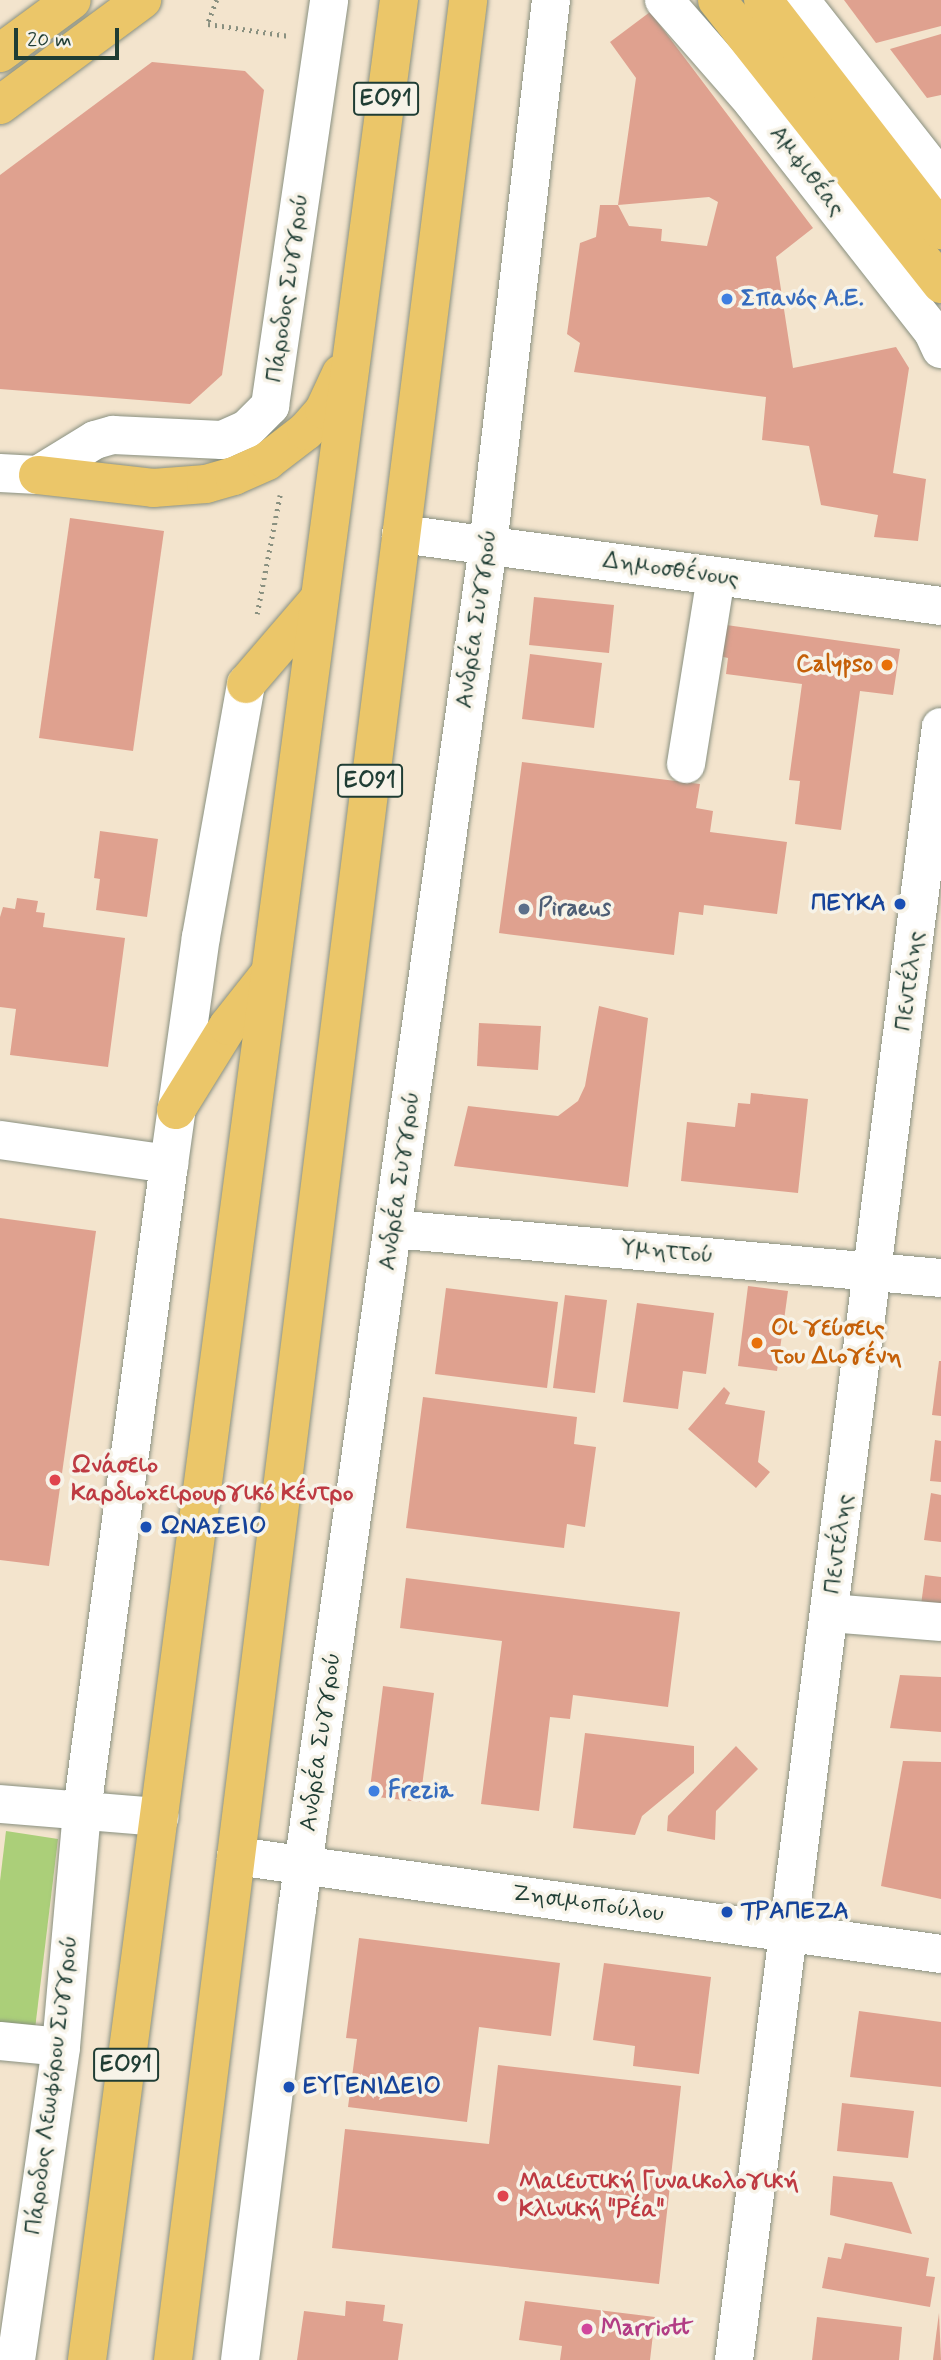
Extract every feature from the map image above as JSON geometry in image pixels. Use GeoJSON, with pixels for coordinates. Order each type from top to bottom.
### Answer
{"type":"FeatureCollection","features":[{"type":"Feature","properties":{"kind":"main road"},"geometry":{"type":"LineString","coordinates":[[0,53],[72,0]]}},
{"type":"Feature","properties":{"kind":"main road"},"geometry":{"type":"LineString","coordinates":[[0,105],[142,0]]}},
{"type":"Feature","properties":{"kind":"main road","name":"ΕΟ91"},"geometry":{"type":"LineString","coordinates":[[87,2360],[399,0]]}},
{"type":"Feature","properties":{"kind":"main road","name":"ΕΟ91"},"geometry":{"type":"LineString","coordinates":[[173,2360],[468,0]]}},
{"type":"Feature","properties":{"kind":"main road","name":"Αμφιθέας"},"geometry":{"type":"LineString","coordinates":[[717,0],[941,284]]}},
{"type":"Feature","properties":{"kind":"main road"},"geometry":{"type":"LineString","coordinates":[[763,0],[941,230]]}},
{"type":"Feature","properties":{"kind":"main road"},"geometry":{"type":"LineString","coordinates":[[38,475],[153,488],[206,484],[246,472],[306,431],[335,391],[353,343]]}},
{"type":"Feature","properties":{"kind":"main road"},"geometry":{"type":"LineString","coordinates":[[247,684],[319,599]]}},
{"type":"Feature","properties":{"kind":"main road"},"geometry":{"type":"LineString","coordinates":[[176,1110],[228,1026],[270,972]]}},
{"type":"Feature","properties":{"kind":"street","name":"Πάροδος Συγγρού"},"geometry":{"type":"LineString","coordinates":[[38,475],[95,440],[113,435],[222,440],[247,429],[270,406],[329,0]]}},
{"type":"Feature","properties":{"kind":"street","name":"Ανδρέα Συγγρού"},"geometry":{"type":"LineString","coordinates":[[240,2360],[304,1864],[488,546],[551,0]]}},
{"type":"Feature","properties":{"kind":"street","name":"Αμφιθέας"},"geometry":{"type":"LineString","coordinates":[[664,0],[752,101],[933,332],[941,349]]}},
{"type":"Feature","properties":{"kind":"street"},"geometry":{"type":"LineString","coordinates":[[800,0],[941,180]]}},
{"type":"Feature","properties":{"kind":"street"},"geometry":{"type":"LineString","coordinates":[[0,472],[38,475]]}},
{"type":"Feature","properties":{"kind":"street","name":"Δημοσθένους"},"geometry":{"type":"LineString","coordinates":[[401,534],[941,606]]}},
{"type":"Feature","properties":{"kind":"street"},"geometry":{"type":"LineString","coordinates":[[686,764],[716,576]]}},
{"type":"Feature","properties":{"kind":"street"},"geometry":{"type":"LineString","coordinates":[[82,1810],[201,937],[247,684]]}},
{"type":"Feature","properties":{"kind":"street","name":"Πεντέλης"},"geometry":{"type":"LineString","coordinates":[[734,2360],[875,1270],[941,727]]}},
{"type":"Feature","properties":{"kind":"street"},"geometry":{"type":"LineString","coordinates":[[0,1140],[169,1164]]}},
{"type":"Feature","properties":{"kind":"street","name":"Υμηττού"},"geometry":{"type":"LineString","coordinates":[[393,1229],[941,1278]]}},
{"type":"Feature","properties":{"kind":"street"},"geometry":{"type":"LineString","coordinates":[[831,1614],[941,1622]]}},
{"type":"Feature","properties":{"kind":"street"},"geometry":{"type":"LineString","coordinates":[[1,1808],[82,1810],[159,1817]]}},
{"type":"Feature","properties":{"kind":"street","name":"Πάροδος Λεωφόρου Συγγρού"},"geometry":{"type":"LineString","coordinates":[[16,2360],[61,2047],[82,1810]]}},
{"type":"Feature","properties":{"kind":"street","name":"Ζησιμοπούλου"},"geometry":{"type":"LineString","coordinates":[[236,1856],[941,1954]]}},
{"type":"Feature","properties":{"kind":"street"},"geometry":{"type":"LineString","coordinates":[[0,2040],[61,2047]]}},
{"type":"Feature","properties":{"kind":"path"},"geometry":{"type":"LineString","coordinates":[[217,0],[208,24],[324,41]]}},
{"type":"Feature","properties":{"kind":"path"},"geometry":{"type":"LineString","coordinates":[[255,625],[280,495]]}},
{"type":"Feature","properties":{"kind":"green space"},"geometry":{"type":"Polygon","coordinates":[[[6,1831],[58,1839],[35,2029],[0,2026],[0,1881],[6,1831]]]}},
{"type":"Feature","properties":{"kind":"building"},"geometry":{"type":"Polygon","coordinates":[[[844,0],[941,0],[941,26],[876,43],[844,0]]]}},
{"type":"Feature","properties":{"kind":"building"},"geometry":{"type":"Polygon","coordinates":[[[650,12],[813,228],[776,257],[793,368],[896,347],[909,368],[893,473],[926,479],[918,541],[874,537],[878,515],[821,505],[809,446],[762,440],[766,397],[574,372],[580,343],[567,334],[580,243],[596,237],[600,205],[618,205],[636,78],[610,42],[650,12]],[[709,197],[618,205],[629,226],[662,229],[661,241],[707,246],[718,202],[709,197]]]}},
{"type":"Feature","properties":{"kind":"building"},"geometry":{"type":"Polygon","coordinates":[[[941,34],[941,95],[927,98],[890,49],[941,34]]]}},
{"type":"Feature","properties":{"kind":"building"},"geometry":{"type":"Polygon","coordinates":[[[152,62],[245,71],[264,90],[222,375],[190,404],[0,389],[0,175],[152,62]]]}},
{"type":"Feature","properties":{"kind":"building"},"geometry":{"type":"Polygon","coordinates":[[[70,518],[164,531],[133,751],[39,738],[70,518]]]}},
{"type":"Feature","properties":{"kind":"building"},"geometry":{"type":"Polygon","coordinates":[[[534,597],[614,605],[609,653],[529,645],[534,597]]]}},
{"type":"Feature","properties":{"kind":"building"},"geometry":{"type":"Polygon","coordinates":[[[719,624],[900,649],[893,695],[860,691],[841,830],[795,824],[800,781],[789,780],[802,684],[726,674],[728,658],[715,655],[719,624]]]}},
{"type":"Feature","properties":{"kind":"building"},"geometry":{"type":"Polygon","coordinates":[[[530,654],[602,663],[594,728],[522,719],[530,654]]]}},
{"type":"Feature","properties":{"kind":"building"},"geometry":{"type":"Polygon","coordinates":[[[522,762],[700,784],[696,808],[713,811],[710,832],[787,842],[777,914],[704,905],[703,915],[679,912],[674,955],[499,933],[522,762]]]}},
{"type":"Feature","properties":{"kind":"building"},"geometry":{"type":"Polygon","coordinates":[[[100,831],[158,839],[147,917],[96,910],[100,879],[94,878],[100,831]]]}},
{"type":"Feature","properties":{"kind":"building"},"geometry":{"type":"Polygon","coordinates":[[[17,898],[38,901],[36,912],[45,913],[43,927],[125,938],[108,1067],[10,1055],[16,1009],[0,1007],[0,917],[3,907],[15,909],[17,898]]]}},
{"type":"Feature","properties":{"kind":"building"},"geometry":{"type":"Polygon","coordinates":[[[599,1006],[648,1018],[628,1187],[454,1166],[468,1106],[558,1116],[578,1101],[585,1086],[599,1006]]]}},
{"type":"Feature","properties":{"kind":"building"},"geometry":{"type":"Polygon","coordinates":[[[479,1023],[541,1026],[538,1070],[477,1066],[479,1023]]]}},
{"type":"Feature","properties":{"kind":"building"},"geometry":{"type":"Polygon","coordinates":[[[751,1093],[808,1099],[798,1193],[681,1181],[687,1122],[735,1127],[738,1103],[750,1104],[751,1093]]]}},
{"type":"Feature","properties":{"kind":"building"},"geometry":{"type":"Polygon","coordinates":[[[0,1218],[96,1231],[49,1566],[0,1560],[0,1218]]]}},
{"type":"Feature","properties":{"kind":"building"},"geometry":{"type":"Polygon","coordinates":[[[748,1286],[788,1291],[777,1371],[738,1366],[748,1286]]]}},
{"type":"Feature","properties":{"kind":"building"},"geometry":{"type":"Polygon","coordinates":[[[446,1288],[558,1302],[547,1388],[435,1374],[446,1288]]]}},
{"type":"Feature","properties":{"kind":"building"},"geometry":{"type":"Polygon","coordinates":[[[565,1295],[607,1300],[595,1393],[553,1388],[565,1295]]]}},
{"type":"Feature","properties":{"kind":"building"},"geometry":{"type":"Polygon","coordinates":[[[637,1303],[714,1313],[706,1374],[683,1371],[678,1409],[623,1402],[637,1303]]]}},
{"type":"Feature","properties":{"kind":"building"},"geometry":{"type":"Polygon","coordinates":[[[941,1361],[941,1416],[932,1415],[941,1361]]]}},
{"type":"Feature","properties":{"kind":"building"},"geometry":{"type":"Polygon","coordinates":[[[724,1387],[730,1393],[725,1404],[765,1411],[758,1462],[770,1472],[756,1488],[688,1429],[724,1387]]]}},
{"type":"Feature","properties":{"kind":"building"},"geometry":{"type":"Polygon","coordinates":[[[423,1397],[577,1417],[574,1444],[596,1447],[585,1527],[567,1524],[564,1548],[406,1528],[423,1397]]]}},
{"type":"Feature","properties":{"kind":"building"},"geometry":{"type":"Polygon","coordinates":[[[935,1440],[941,1441],[941,1482],[930,1481],[935,1440]]]}},
{"type":"Feature","properties":{"kind":"building"},"geometry":{"type":"Polygon","coordinates":[[[931,1493],[941,1495],[941,1542],[924,1540],[931,1493]]]}},
{"type":"Feature","properties":{"kind":"building"},"geometry":{"type":"Polygon","coordinates":[[[925,1575],[941,1577],[941,1607],[921,1605],[925,1575]]]}},
{"type":"Feature","properties":{"kind":"building"},"geometry":{"type":"Polygon","coordinates":[[[406,1578],[680,1612],[668,1707],[573,1695],[570,1719],[550,1717],[539,1811],[481,1804],[502,1641],[400,1628],[406,1578]]]}},
{"type":"Feature","properties":{"kind":"building"},"geometry":{"type":"Polygon","coordinates":[[[900,1675],[941,1677],[941,1732],[890,1728],[900,1675]]]}},
{"type":"Feature","properties":{"kind":"building"},"geometry":{"type":"Polygon","coordinates":[[[383,1686],[434,1693],[420,1802],[369,1796],[383,1686]]]}},
{"type":"Feature","properties":{"kind":"building"},"geometry":{"type":"Polygon","coordinates":[[[585,1733],[694,1746],[694,1773],[642,1816],[635,1835],[573,1828],[585,1733]]]}},
{"type":"Feature","properties":{"kind":"building"},"geometry":{"type":"Polygon","coordinates":[[[736,1746],[758,1769],[716,1811],[715,1840],[667,1831],[668,1816],[736,1746]]]}},
{"type":"Feature","properties":{"kind":"building"},"geometry":{"type":"Polygon","coordinates":[[[903,1761],[941,1762],[941,1899],[881,1886],[903,1761]]]}},
{"type":"Feature","properties":{"kind":"building"},"geometry":{"type":"Polygon","coordinates":[[[359,1938],[560,1963],[551,2036],[479,2027],[467,2122],[348,2107],[357,2039],[346,2038],[359,1938]]]}},
{"type":"Feature","properties":{"kind":"building"},"geometry":{"type":"Polygon","coordinates":[[[604,1963],[711,1977],[699,2074],[633,2066],[635,2046],[593,2040],[604,1963]]]}},
{"type":"Feature","properties":{"kind":"building"},"geometry":{"type":"Polygon","coordinates":[[[859,2011],[941,2022],[941,2087],[850,2077],[859,2011]]]}},
{"type":"Feature","properties":{"kind":"building","name":"Μαιευτική Γυναικολογική Κλινική \"Ρέα\""},"geometry":{"type":"Polygon","coordinates":[[[498,2065],[681,2086],[659,2284],[332,2248],[345,2129],[489,2144],[498,2065]]]}},
{"type":"Feature","properties":{"kind":"building"},"geometry":{"type":"Polygon","coordinates":[[[842,2103],[914,2111],[908,2158],[837,2151],[842,2103]]]}},
{"type":"Feature","properties":{"kind":"building"},"geometry":{"type":"Polygon","coordinates":[[[833,2176],[892,2182],[912,2234],[830,2215],[833,2176]]]}},
{"type":"Feature","properties":{"kind":"building"},"geometry":{"type":"Polygon","coordinates":[[[845,2243],[929,2258],[926,2276],[935,2277],[930,2307],[822,2288],[828,2257],[841,2259],[845,2243]]]}},
{"type":"Feature","properties":{"kind":"building"},"geometry":{"type":"Polygon","coordinates":[[[346,2301],[385,2305],[383,2321],[403,2324],[398,2360],[297,2360],[304,2311],[345,2316],[346,2301]]]}},
{"type":"Feature","properties":{"kind":"building","name":"Marriott"},"geometry":{"type":"Polygon","coordinates":[[[525,2301],[655,2317],[650,2360],[560,2360],[562,2346],[519,2340],[525,2301]]]}},
{"type":"Feature","properties":{"kind":"building"},"geometry":{"type":"Polygon","coordinates":[[[939,2313],[941,2360],[933,2360],[933,2359],[939,2313]]]}},
{"type":"Feature","properties":{"kind":"building"},"geometry":{"type":"Polygon","coordinates":[[[817,2317],[902,2327],[899,2360],[812,2360],[817,2317]]]}},
{"type":"Feature","properties":{"kind":"place","name":"Σπανός Α.Ε."},"geometry":{"type":"Point","coordinates":[727,299]}},
{"type":"Feature","properties":{"kind":"place","name":"Calypso"},"geometry":{"type":"Point","coordinates":[887,665]}},
{"type":"Feature","properties":{"kind":"place","name":"ΠΕΥΚΑ"},"geometry":{"type":"Point","coordinates":[900,904]}},
{"type":"Feature","properties":{"kind":"place","name":"Piraeus"},"geometry":{"type":"Point","coordinates":[524,909]}},
{"type":"Feature","properties":{"kind":"place","name":"Οι γεύσεις του Διογένη"},"geometry":{"type":"Point","coordinates":[757,1343]}},
{"type":"Feature","properties":{"kind":"place","name":"Ωνάσειο Καρδιοχειρουργικό Κέντρο"},"geometry":{"type":"Point","coordinates":[55,1480]}},
{"type":"Feature","properties":{"kind":"place","name":"ΩΝΑΣΕΙΟ"},"geometry":{"type":"Point","coordinates":[146,1527]}},
{"type":"Feature","properties":{"kind":"place","name":"Frezia"},"geometry":{"type":"Point","coordinates":[374,1791]}},
{"type":"Feature","properties":{"kind":"place","name":"ΤΡΑΠΕΖΑ"},"geometry":{"type":"Point","coordinates":[727,1912]}},
{"type":"Feature","properties":{"kind":"place","name":"ΕΥΓΕΝΙΔΕΙΟ"},"geometry":{"type":"Point","coordinates":[289,2087]}},
{"type":"Feature","properties":{"kind":"place","name":"Μαιευτική Γυναικολογική Κλινική \"Ρέα\""},"geometry":{"type":"Point","coordinates":[503,2196]}},
{"type":"Feature","properties":{"kind":"place","name":"Marriott"},"geometry":{"type":"Point","coordinates":[587,2329]}}]}
